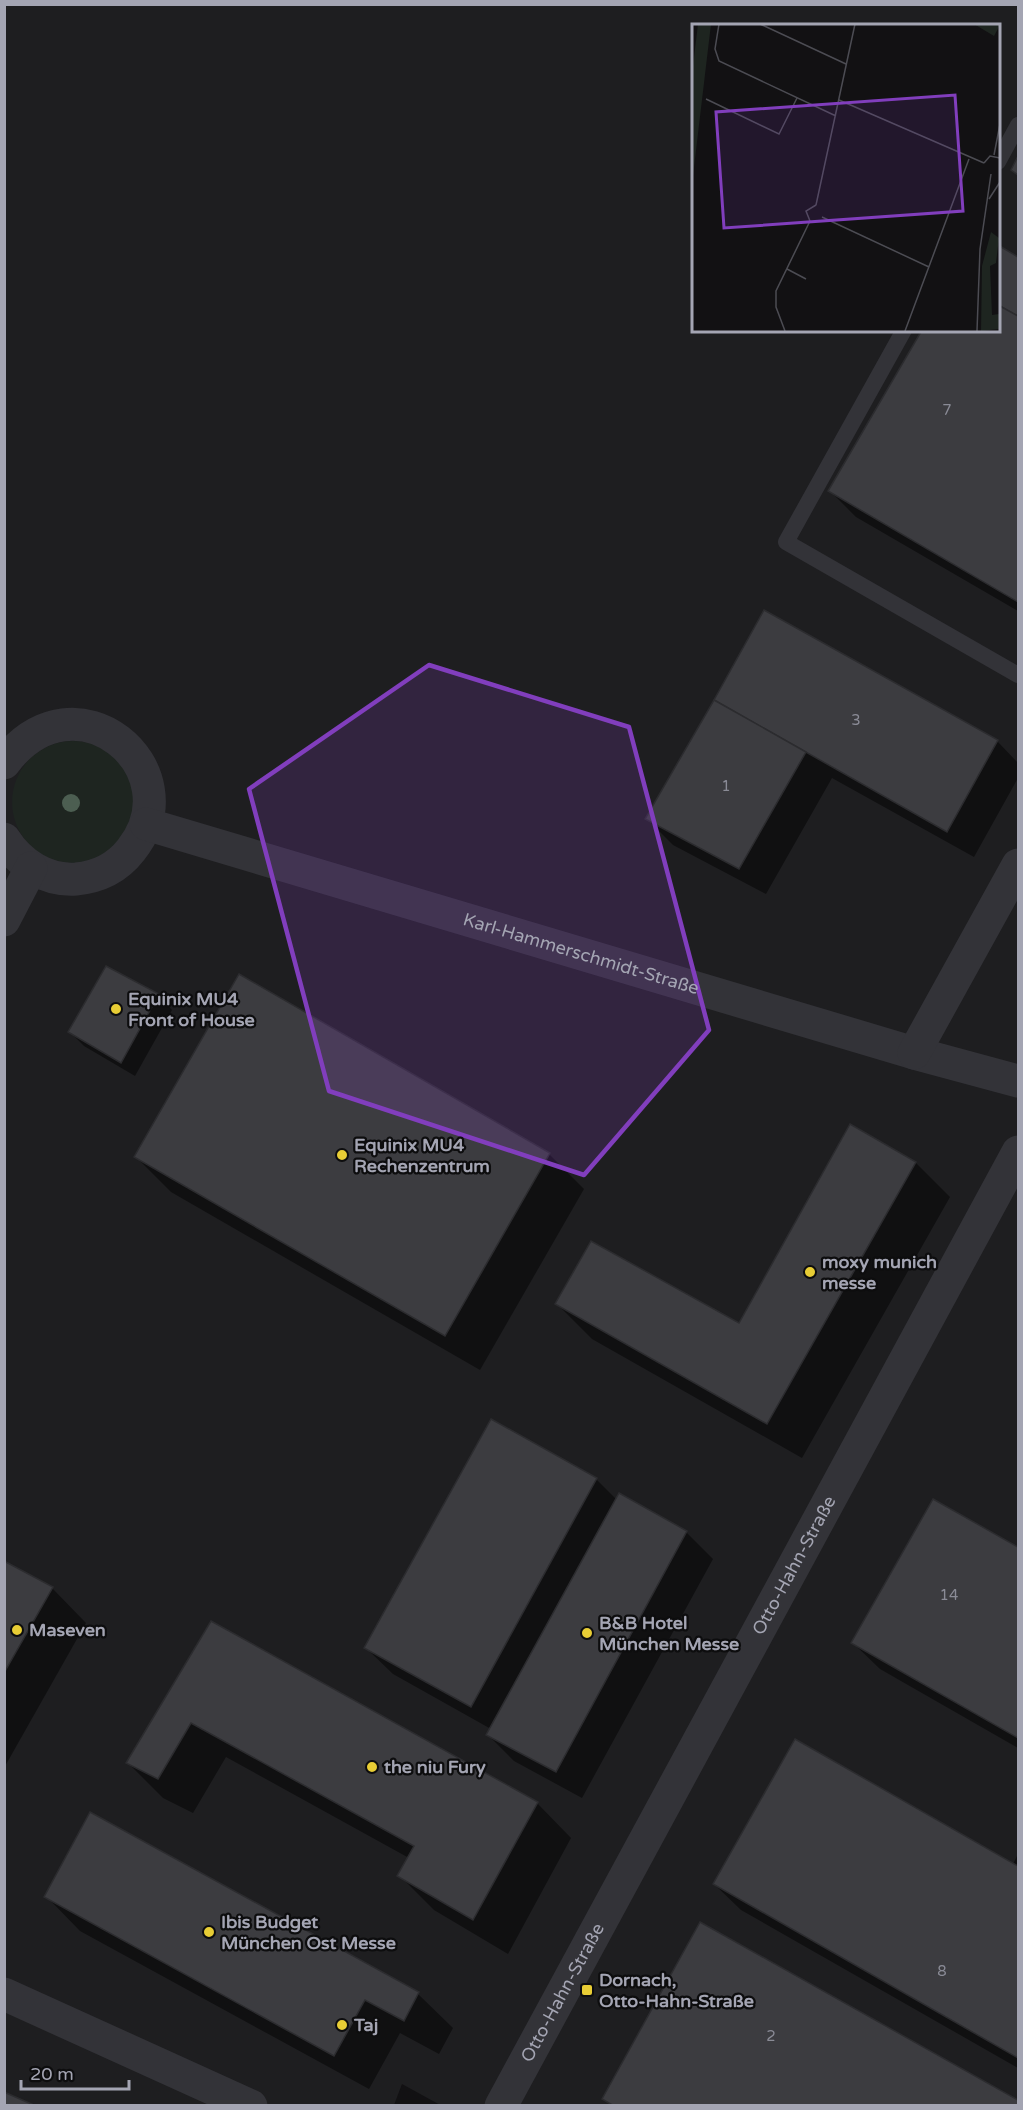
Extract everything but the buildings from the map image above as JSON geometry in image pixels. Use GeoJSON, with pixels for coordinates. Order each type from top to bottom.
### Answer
{"type":"FeatureCollection","features":[{"type":"Feature","properties":{"kind":"street"},"geometry":{"type":"LineString","coordinates":[[4,763],[29,737],[46,728],[74,725],[101,730],[132,752],[147,786],[149,805],[146,824],[137,842],[125,858],[108,870],[89,877],[69,879],[49,876],[31,868],[13,853],[4,839]]}},
{"type":"Feature","properties":{"kind":"street","name":"Karl-Hammerschmidt-Straße"},"geometry":{"type":"LineString","coordinates":[[146,824],[914,1053],[1018,1081]]}},
{"type":"Feature","properties":{"kind":"street"},"geometry":{"type":"LineString","coordinates":[[914,1053],[1018,865]]}},
{"type":"Feature","properties":{"kind":"street"},"geometry":{"type":"LineString","coordinates":[[4,920],[31,868]]}},
{"type":"Feature","properties":{"kind":"street","name":"Otto-Hahn-Straße"},"geometry":{"type":"LineString","coordinates":[[501,2106],[1018,1152]]}},
{"type":"Feature","properties":{"kind":"street"},"geometry":{"type":"LineString","coordinates":[[4,1994],[251,2106]]}},
{"type":"Feature","properties":{"kind":"lane"},"geometry":{"type":"LineString","coordinates":[[999,160],[1018,124]]}},
{"type":"Feature","properties":{"kind":"lane"},"geometry":{"type":"LineString","coordinates":[[903,332],[786,542],[1018,675]]}},
{"type":"Feature","properties":{"kind":"highlighted area"},"geometry":{"type":"Polygon","coordinates":[[[429,665],[629,727],[709,1030],[584,1175],[329,1091],[249,789],[429,665]]]}},
{"type":"Feature","properties":{"kind":"shaded area"},"geometry":{"type":"Polygon","coordinates":[[[5,5],[1018,5],[1018,2105],[442,2106],[402,2084],[394,2105],[5,2106],[5,5]]]}},
{"type":"Feature","properties":{"kind":"shaded area"},"geometry":{"type":"Polygon","coordinates":[[[73,741],[96,746],[116,759],[129,779],[134,802],[129,825],[116,845],[96,858],[73,863],[50,858],[30,845],[17,825],[12,802],[17,779],[30,759],[50,746],[73,741]]]}},
{"type":"Feature","properties":{"kind":"place","name":"Equinix MU4 Front of House"},"geometry":{"type":"Point","coordinates":[116,1009]}},
{"type":"Feature","properties":{"kind":"place","name":"Equinix MU4 Rechenzentrum"},"geometry":{"type":"Point","coordinates":[342,1155]}},
{"type":"Feature","properties":{"kind":"place","name":"moxy munich messe"},"geometry":{"type":"Point","coordinates":[810,1272]}},
{"type":"Feature","properties":{"kind":"place","name":"Maseven"},"geometry":{"type":"Point","coordinates":[17,1630]}},
{"type":"Feature","properties":{"kind":"place","name":"B&B Hotel München Messe"},"geometry":{"type":"Point","coordinates":[587,1633]}},
{"type":"Feature","properties":{"kind":"place","name":"the niu Fury"},"geometry":{"type":"Point","coordinates":[372,1767]}},
{"type":"Feature","properties":{"kind":"place","name":"Ibis Budget München Ost Messe"},"geometry":{"type":"Point","coordinates":[209,1932]}},
{"type":"Feature","properties":{"kind":"place","name":"Dornach, Otto-Hahn-Straße"},"geometry":{"type":"Point","coordinates":[587,1990]}},
{"type":"Feature","properties":{"kind":"place","name":"Taj"},"geometry":{"type":"Point","coordinates":[342,2025]}}]}
